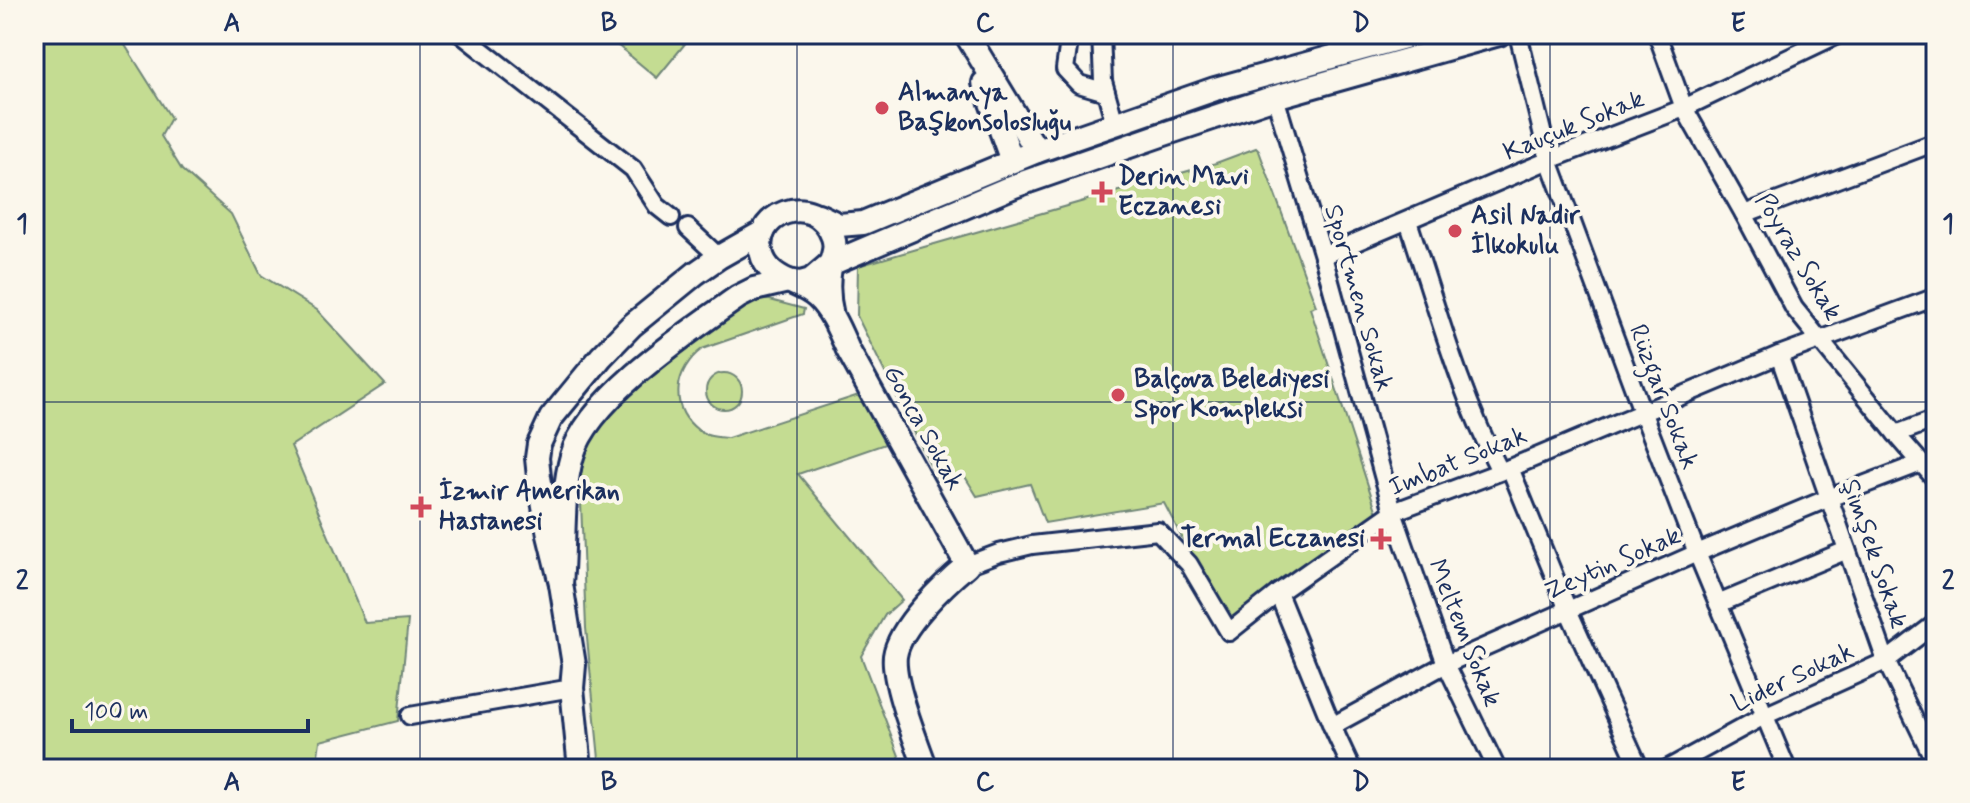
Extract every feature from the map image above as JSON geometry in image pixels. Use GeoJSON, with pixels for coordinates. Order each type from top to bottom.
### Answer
{"type":"FeatureCollection","features":[{"type":"Feature","properties":{"kind":"main road"},"geometry":{"type":"LineString","coordinates":[[966,34],[1037,151]]}},
{"type":"Feature","properties":{"kind":"main road"},"geometry":{"type":"LineString","coordinates":[[966,34],[1012,161]]}},
{"type":"Feature","properties":{"kind":"main road"},"geometry":{"type":"LineString","coordinates":[[580,769],[572,688],[574,665],[537,458],[539,444],[551,418],[631,326],[696,273],[763,232],[777,216],[791,210],[805,209],[839,225],[863,223],[1037,151],[1215,89],[1416,34]]}},
{"type":"Feature","properties":{"kind":"main road"},"geometry":{"type":"LineString","coordinates":[[561,584],[567,482],[572,454],[582,431],[598,409],[647,365],[738,297],[754,289],[788,281],[800,283],[811,280],[830,264],[1014,186],[1275,97],[1499,34]]}},
{"type":"Feature","properties":{"kind":"main road"},"geometry":{"type":"LineString","coordinates":[[1014,186],[1037,151]]}},
{"type":"Feature","properties":{"kind":"main road"},"geometry":{"type":"LineString","coordinates":[[818,215],[835,244],[828,297],[832,316]]}},
{"type":"Feature","properties":{"kind":"main road"},"geometry":{"type":"LineString","coordinates":[[763,232],[761,252],[771,272],[816,295],[832,316]]}},
{"type":"Feature","properties":{"kind":"main road","name":"Gonca Sokak"},"geometry":{"type":"LineString","coordinates":[[832,316],[967,565]]}},
{"type":"Feature","properties":{"kind":"main road"},"geometry":{"type":"LineString","coordinates":[[926,769],[904,704],[895,659],[909,625],[951,578],[967,565]]}},
{"type":"Feature","properties":{"kind":"street"},"geometry":{"type":"LineString","coordinates":[[461,34],[633,169],[657,206],[671,217]]}},
{"type":"Feature","properties":{"kind":"street"},"geometry":{"type":"LineString","coordinates":[[1070,34],[1065,69],[1079,84],[1106,92]]}},
{"type":"Feature","properties":{"kind":"street"},"geometry":{"type":"LineString","coordinates":[[1101,34],[1103,81],[1115,124]]}},
{"type":"Feature","properties":{"kind":"street","name":"Rüzgar Sokak"},"geometry":{"type":"LineString","coordinates":[[1518,34],[1549,160],[1697,553],[1787,769]]}},
{"type":"Feature","properties":{"kind":"street","name":"Poyraz Sokak"},"geometry":{"type":"LineString","coordinates":[[1657,34],[1684,108],[1794,308],[1936,480]]}},
{"type":"Feature","properties":{"kind":"street","name":"Kauçuk Sokak"},"geometry":{"type":"LineString","coordinates":[[1323,256],[1549,160],[1684,108],[1839,34]]}},
{"type":"Feature","properties":{"kind":"street","name":"Sportmen Sokak"},"geometry":{"type":"LineString","coordinates":[[1275,97],[1323,256],[1393,512]]}},
{"type":"Feature","properties":{"kind":"street"},"geometry":{"type":"LineString","coordinates":[[1744,214],[1936,142]]}},
{"type":"Feature","properties":{"kind":"street"},"geometry":{"type":"LineString","coordinates":[[1408,221],[1459,378],[1489,450],[1505,469],[1640,769]]}},
{"type":"Feature","properties":{"kind":"street"},"geometry":{"type":"LineString","coordinates":[[688,228],[719,257]]}},
{"type":"Feature","properties":{"kind":"street","name":"Imbat Sokak"},"geometry":{"type":"LineString","coordinates":[[967,565],[1032,545],[1158,531],[1189,564],[1229,632],[1278,593],[1393,512],[1779,355],[1936,297]]}},
{"type":"Feature","properties":{"kind":"street","name":"Şimşek Sokak"},"geometry":{"type":"LineString","coordinates":[[1779,355],[1886,661],[1936,764]]}},
{"type":"Feature","properties":{"kind":"street"},"geometry":{"type":"LineString","coordinates":[[1896,434],[1936,419]]}},
{"type":"Feature","properties":{"kind":"street","name":"Zeytin Sokak"},"geometry":{"type":"LineString","coordinates":[[1332,726],[1446,664],[1697,553],[1921,463]]}},
{"type":"Feature","properties":{"kind":"street","name":"Meltem Sokak"},"geometry":{"type":"LineString","coordinates":[[1393,512],[1446,664],[1497,769]]}},
{"type":"Feature","properties":{"kind":"street"},"geometry":{"type":"LineString","coordinates":[[1718,604],[1847,550]]}},
{"type":"Feature","properties":{"kind":"street"},"geometry":{"type":"LineString","coordinates":[[1278,593],[1352,769]]}},
{"type":"Feature","properties":{"kind":"street","name":"Lider Sokak"},"geometry":{"type":"LineString","coordinates":[[1667,769],[1764,716],[1886,661],[1936,623]]}},
{"type":"Feature","properties":{"kind":"street"},"geometry":{"type":"LineString","coordinates":[[410,716],[572,688]]}},
{"type":"Feature","properties":{"kind":"green space"},"geometry":{"type":"Polygon","coordinates":[[[34,34],[118,34],[171,118],[161,136],[182,170],[231,214],[261,275],[317,310],[385,384],[291,446],[365,623],[408,620],[398,721],[320,741],[316,769],[34,769],[34,34]]]}},
{"type":"Feature","properties":{"kind":"green space"},"geometry":{"type":"Polygon","coordinates":[[[604,34],[693,34],[657,78],[604,34]]]}},
{"type":"Feature","properties":{"kind":"green space","name":"Balçova Belediyesi Spor Kompleksi"},"geometry":{"type":"Polygon","coordinates":[[[1256,148],[1316,306],[1310,308],[1377,513],[1228,626],[1164,503],[1045,523],[1030,484],[977,496],[964,475],[938,480],[857,316],[858,266],[1216,163],[1256,148]]]}},
{"type":"Feature","properties":{"kind":"green space"},"geometry":{"type":"Polygon","coordinates":[[[758,300],[804,309],[803,314],[702,349],[681,377],[679,400],[682,410],[688,421],[701,432],[728,438],[862,394],[888,443],[798,474],[902,600],[885,615],[861,656],[904,769],[600,769],[586,628],[580,477],[588,442],[622,400],[732,314],[758,300]]]}},
{"type":"Feature","properties":{"kind":"green space"},"geometry":{"type":"Polygon","coordinates":[[[724,373],[737,378],[742,391],[737,404],[724,409],[711,404],[706,391],[711,378],[724,373]]]}},
{"type":"Feature","properties":{"kind":"place","name":"Almanya Başkonsolosluğu"},"geometry":{"type":"Point","coordinates":[882,108]}},
{"type":"Feature","properties":{"kind":"place","name":"Derin Mavi Eczanesi"},"geometry":{"type":"Point","coordinates":[1102,192]}},
{"type":"Feature","properties":{"kind":"place","name":"Asil Nadir İlkokulu"},"geometry":{"type":"Point","coordinates":[1455,231]}},
{"type":"Feature","properties":{"kind":"place","name":"Balçova Belediyesi Spor Kompleksi"},"geometry":{"type":"Point","coordinates":[1118,395]}},
{"type":"Feature","properties":{"kind":"place","name":"İzmir Amerikan Hastanesi"},"geometry":{"type":"Point","coordinates":[421,507]}},
{"type":"Feature","properties":{"kind":"place","name":"Termal Eczanesi"},"geometry":{"type":"Point","coordinates":[1381,539]}}]}
